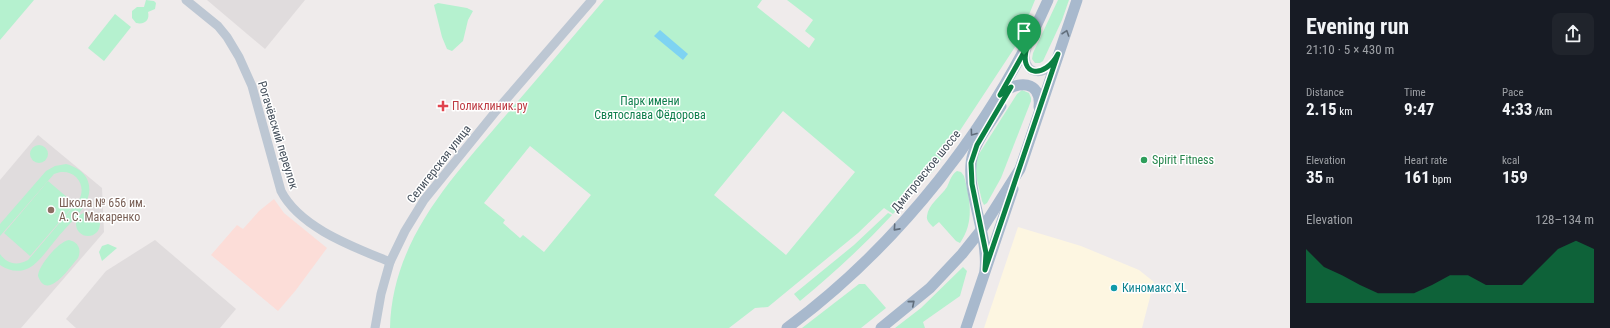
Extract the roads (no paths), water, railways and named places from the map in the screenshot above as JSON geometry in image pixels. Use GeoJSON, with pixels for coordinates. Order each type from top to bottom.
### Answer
{"type":"FeatureCollection","features":[{"type":"Feature","properties":{"kind":"main road","name":"Дмитровское шоссе"},"geometry":{"type":"LineString","coordinates":[[787,328],[837,287],[881,245],[941,176],[1000,95],[1027,47],[1048,0]]}},
{"type":"Feature","properties":{"kind":"main road"},"geometry":{"type":"LineString","coordinates":[[966,328],[1077,0]]}},
{"type":"Feature","properties":{"kind":"main road","name":"Дмитровское шоссе"},"geometry":{"type":"LineString","coordinates":[[985,270],[986,253],[972,184],[971,163],[977,145],[1011,87],[1017,65]]}},
{"type":"Feature","properties":{"kind":"main road"},"geometry":{"type":"LineString","coordinates":[[1000,95],[1011,87],[1024,84],[1033,88],[1038,96],[1039,110]]}},
{"type":"Feature","properties":{"kind":"main road"},"geometry":{"type":"LineString","coordinates":[[882,328],[930,288],[962,254],[982,229],[1020,170]]}},
{"type":"Feature","properties":{"kind":"street","name":"Рогачёвский переулок"},"geometry":{"type":"LineString","coordinates":[[186,0],[218,26],[227,36],[239,57],[252,86],[281,192],[289,204],[300,217],[319,229],[390,262]]}},
{"type":"Feature","properties":{"kind":"street","name":"Селигерская улица"},"geometry":{"type":"LineString","coordinates":[[375,328],[381,294],[390,262],[416,211],[436,183],[592,0]]}},
{"type":"Feature","properties":{"kind":"street"},"geometry":{"type":"LineString","coordinates":[[1027,47],[1024,55],[1026,64],[1028,68],[1036,72],[1040,72],[1050,66],[1058,54]]}},
{"type":"Feature","properties":{"kind":"water"},"geometry":{"type":"Polygon","coordinates":[[[660,30],[688,54],[683,60],[654,36],[660,30]]]}},
{"type":"Feature","properties":{"kind":"place","name":"Поликлиник.ру"},"geometry":{"type":"Point","coordinates":[443,106]}},
{"type":"Feature","properties":{"kind":"place","name":"Spirit Fitness"},"geometry":{"type":"Point","coordinates":[1144,160]}},
{"type":"Feature","properties":{"kind":"place","name":"Школа № 656 им. А. С. Макаренко"},"geometry":{"type":"Point","coordinates":[51,210]}},
{"type":"Feature","properties":{"kind":"place","name":"Киномакс XL"},"geometry":{"type":"Point","coordinates":[1114,288]}},
{"type":"Feature","properties":{"kind":"park label","name":"Парк имени Святослава Фёдорова"},"geometry":{"type":"Point","coordinates":[650,108]}}]}
